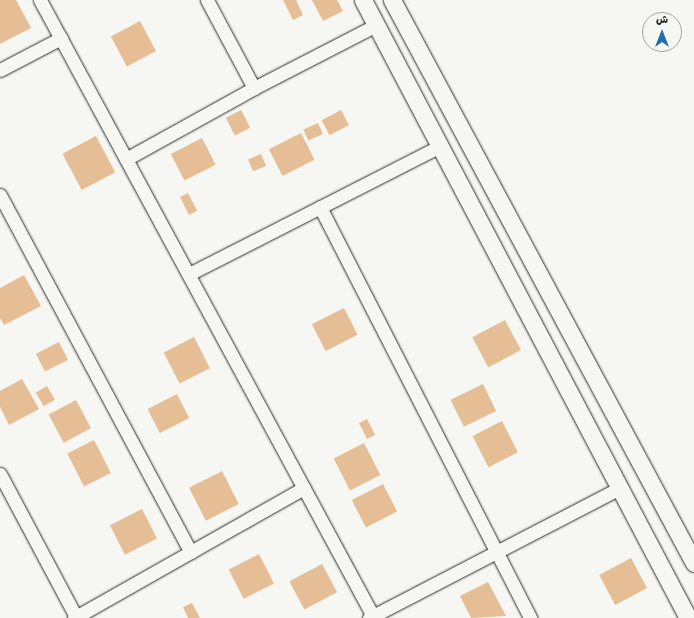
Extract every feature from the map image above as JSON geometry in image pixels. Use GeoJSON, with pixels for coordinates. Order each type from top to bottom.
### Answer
{"type":"FeatureCollection","features":[{"type":"Feature","properties":{"kind":"street"},"geometry":{"type":"LineString","coordinates":[[40,0],[304,488],[371,617],[620,488]]}},
{"type":"Feature","properties":{"kind":"street"},"geometry":{"type":"LineString","coordinates":[[207,0],[254,88]]}},
{"type":"Feature","properties":{"kind":"street"},"geometry":{"type":"LineString","coordinates":[[363,0],[688,618]]}},
{"type":"Feature","properties":{"kind":"street"},"geometry":{"type":"LineString","coordinates":[[392,0],[694,563]]}},
{"type":"Feature","properties":{"kind":"street"},"geometry":{"type":"LineString","coordinates":[[126,160],[254,88],[376,25]]}},
{"type":"Feature","properties":{"kind":"street"},"geometry":{"type":"LineString","coordinates":[[0,70],[61,38]]}},
{"type":"Feature","properties":{"kind":"street"},"geometry":{"type":"LineString","coordinates":[[189,274],[440,146]]}},
{"type":"Feature","properties":{"kind":"street"},"geometry":{"type":"LineString","coordinates":[[0,195],[191,552]]}},
{"type":"Feature","properties":{"kind":"street"},"geometry":{"type":"LineString","coordinates":[[320,207],[530,618]]}},
{"type":"Feature","properties":{"kind":"street"},"geometry":{"type":"LineString","coordinates":[[0,474],[75,617],[304,488]]}},
{"type":"Feature","properties":{"kind":"building"},"geometry":{"type":"Polygon","coordinates":[[[0,0],[16,0],[31,28],[0,44],[0,0]]]}},
{"type":"Feature","properties":{"kind":"building"},"geometry":{"type":"Polygon","coordinates":[[[283,0],[296,0],[303,15],[293,20],[283,0]]]}},
{"type":"Feature","properties":{"kind":"building"},"geometry":{"type":"Polygon","coordinates":[[[312,0],[337,0],[343,11],[323,21],[312,0]]]}},
{"type":"Feature","properties":{"kind":"building"},"geometry":{"type":"Polygon","coordinates":[[[140,21],[156,51],[127,67],[111,36],[140,21]]]}},
{"type":"Feature","properties":{"kind":"building"},"geometry":{"type":"Polygon","coordinates":[[[241,110],[250,128],[235,136],[226,118],[241,110]]]}},
{"type":"Feature","properties":{"kind":"building"},"geometry":{"type":"Polygon","coordinates":[[[341,110],[349,125],[330,135],[322,120],[341,110]]]}},
{"type":"Feature","properties":{"kind":"building"},"geometry":{"type":"Polygon","coordinates":[[[318,123],[323,134],[308,140],[303,130],[318,123]]]}},
{"type":"Feature","properties":{"kind":"building"},"geometry":{"type":"Polygon","coordinates":[[[301,133],[315,160],[283,176],[269,149],[301,133]]]}},
{"type":"Feature","properties":{"kind":"building"},"geometry":{"type":"Polygon","coordinates":[[[96,136],[115,172],[82,190],[62,154],[96,136]]]}},
{"type":"Feature","properties":{"kind":"building"},"geometry":{"type":"Polygon","coordinates":[[[202,138],[216,165],[184,181],[171,154],[202,138]]]}},
{"type":"Feature","properties":{"kind":"building"},"geometry":{"type":"Polygon","coordinates":[[[261,154],[266,166],[253,171],[248,159],[261,154]]]}},
{"type":"Feature","properties":{"kind":"building"},"geometry":{"type":"Polygon","coordinates":[[[188,193],[197,211],[189,215],[180,197],[188,193]]]}},
{"type":"Feature","properties":{"kind":"building"},"geometry":{"type":"Polygon","coordinates":[[[24,275],[41,306],[4,325],[0,318],[0,288],[24,275]]]}},
{"type":"Feature","properties":{"kind":"building"},"geometry":{"type":"Polygon","coordinates":[[[344,308],[358,335],[326,351],[312,324],[344,308]]]}},
{"type":"Feature","properties":{"kind":"building"},"geometry":{"type":"Polygon","coordinates":[[[505,320],[521,350],[488,367],[472,337],[505,320]]]}},
{"type":"Feature","properties":{"kind":"building"},"geometry":{"type":"Polygon","coordinates":[[[194,337],[210,368],[180,384],[164,352],[194,337]]]}},
{"type":"Feature","properties":{"kind":"building"},"geometry":{"type":"Polygon","coordinates":[[[59,342],[68,360],[45,372],[36,354],[59,342]]]}},
{"type":"Feature","properties":{"kind":"building"},"geometry":{"type":"Polygon","coordinates":[[[22,379],[39,409],[9,425],[0,407],[0,391],[22,379]]]}},
{"type":"Feature","properties":{"kind":"building"},"geometry":{"type":"Polygon","coordinates":[[[483,384],[496,411],[464,427],[451,400],[483,384]]]}},
{"type":"Feature","properties":{"kind":"building"},"geometry":{"type":"Polygon","coordinates":[[[47,386],[55,400],[44,406],[36,392],[47,386]]]}},
{"type":"Feature","properties":{"kind":"building"},"geometry":{"type":"Polygon","coordinates":[[[177,394],[189,418],[160,433],[148,409],[177,394]]]}},
{"type":"Feature","properties":{"kind":"building"},"geometry":{"type":"Polygon","coordinates":[[[76,400],[91,428],[64,443],[49,415],[76,400]]]}},
{"type":"Feature","properties":{"kind":"building"},"geometry":{"type":"Polygon","coordinates":[[[367,419],[375,435],[367,439],[359,423],[367,419]]]}},
{"type":"Feature","properties":{"kind":"building"},"geometry":{"type":"Polygon","coordinates":[[[502,421],[518,452],[488,467],[473,436],[502,421]]]}},
{"type":"Feature","properties":{"kind":"building"},"geometry":{"type":"Polygon","coordinates":[[[94,440],[111,473],[84,487],[67,454],[94,440]]]}},
{"type":"Feature","properties":{"kind":"building"},"geometry":{"type":"Polygon","coordinates":[[[364,443],[380,475],[350,491],[334,458],[364,443]]]}},
{"type":"Feature","properties":{"kind":"building"},"geometry":{"type":"Polygon","coordinates":[[[222,471],[239,504],[206,521],[189,488],[222,471]]]}},
{"type":"Feature","properties":{"kind":"building"},"geometry":{"type":"Polygon","coordinates":[[[383,484],[397,512],[366,528],[352,500],[383,484]]]}},
{"type":"Feature","properties":{"kind":"building"},"geometry":{"type":"Polygon","coordinates":[[[142,509],[157,538],[125,555],[110,525],[142,509]]]}},
{"type":"Feature","properties":{"kind":"building"},"geometry":{"type":"Polygon","coordinates":[[[259,554],[274,583],[244,599],[229,569],[259,554]]]}},
{"type":"Feature","properties":{"kind":"building"},"geometry":{"type":"Polygon","coordinates":[[[631,558],[647,588],[615,605],[599,575],[631,558]]]}},
{"type":"Feature","properties":{"kind":"building"},"geometry":{"type":"Polygon","coordinates":[[[322,564],[337,592],[304,610],[289,581],[322,564]]]}},
{"type":"Feature","properties":{"kind":"building"},"geometry":{"type":"Polygon","coordinates":[[[488,582],[506,616],[471,618],[460,596],[488,582]]]}},
{"type":"Feature","properties":{"kind":"building"},"geometry":{"type":"Polygon","coordinates":[[[192,603],[200,618],[188,618],[183,607],[192,603]]]}}]}
